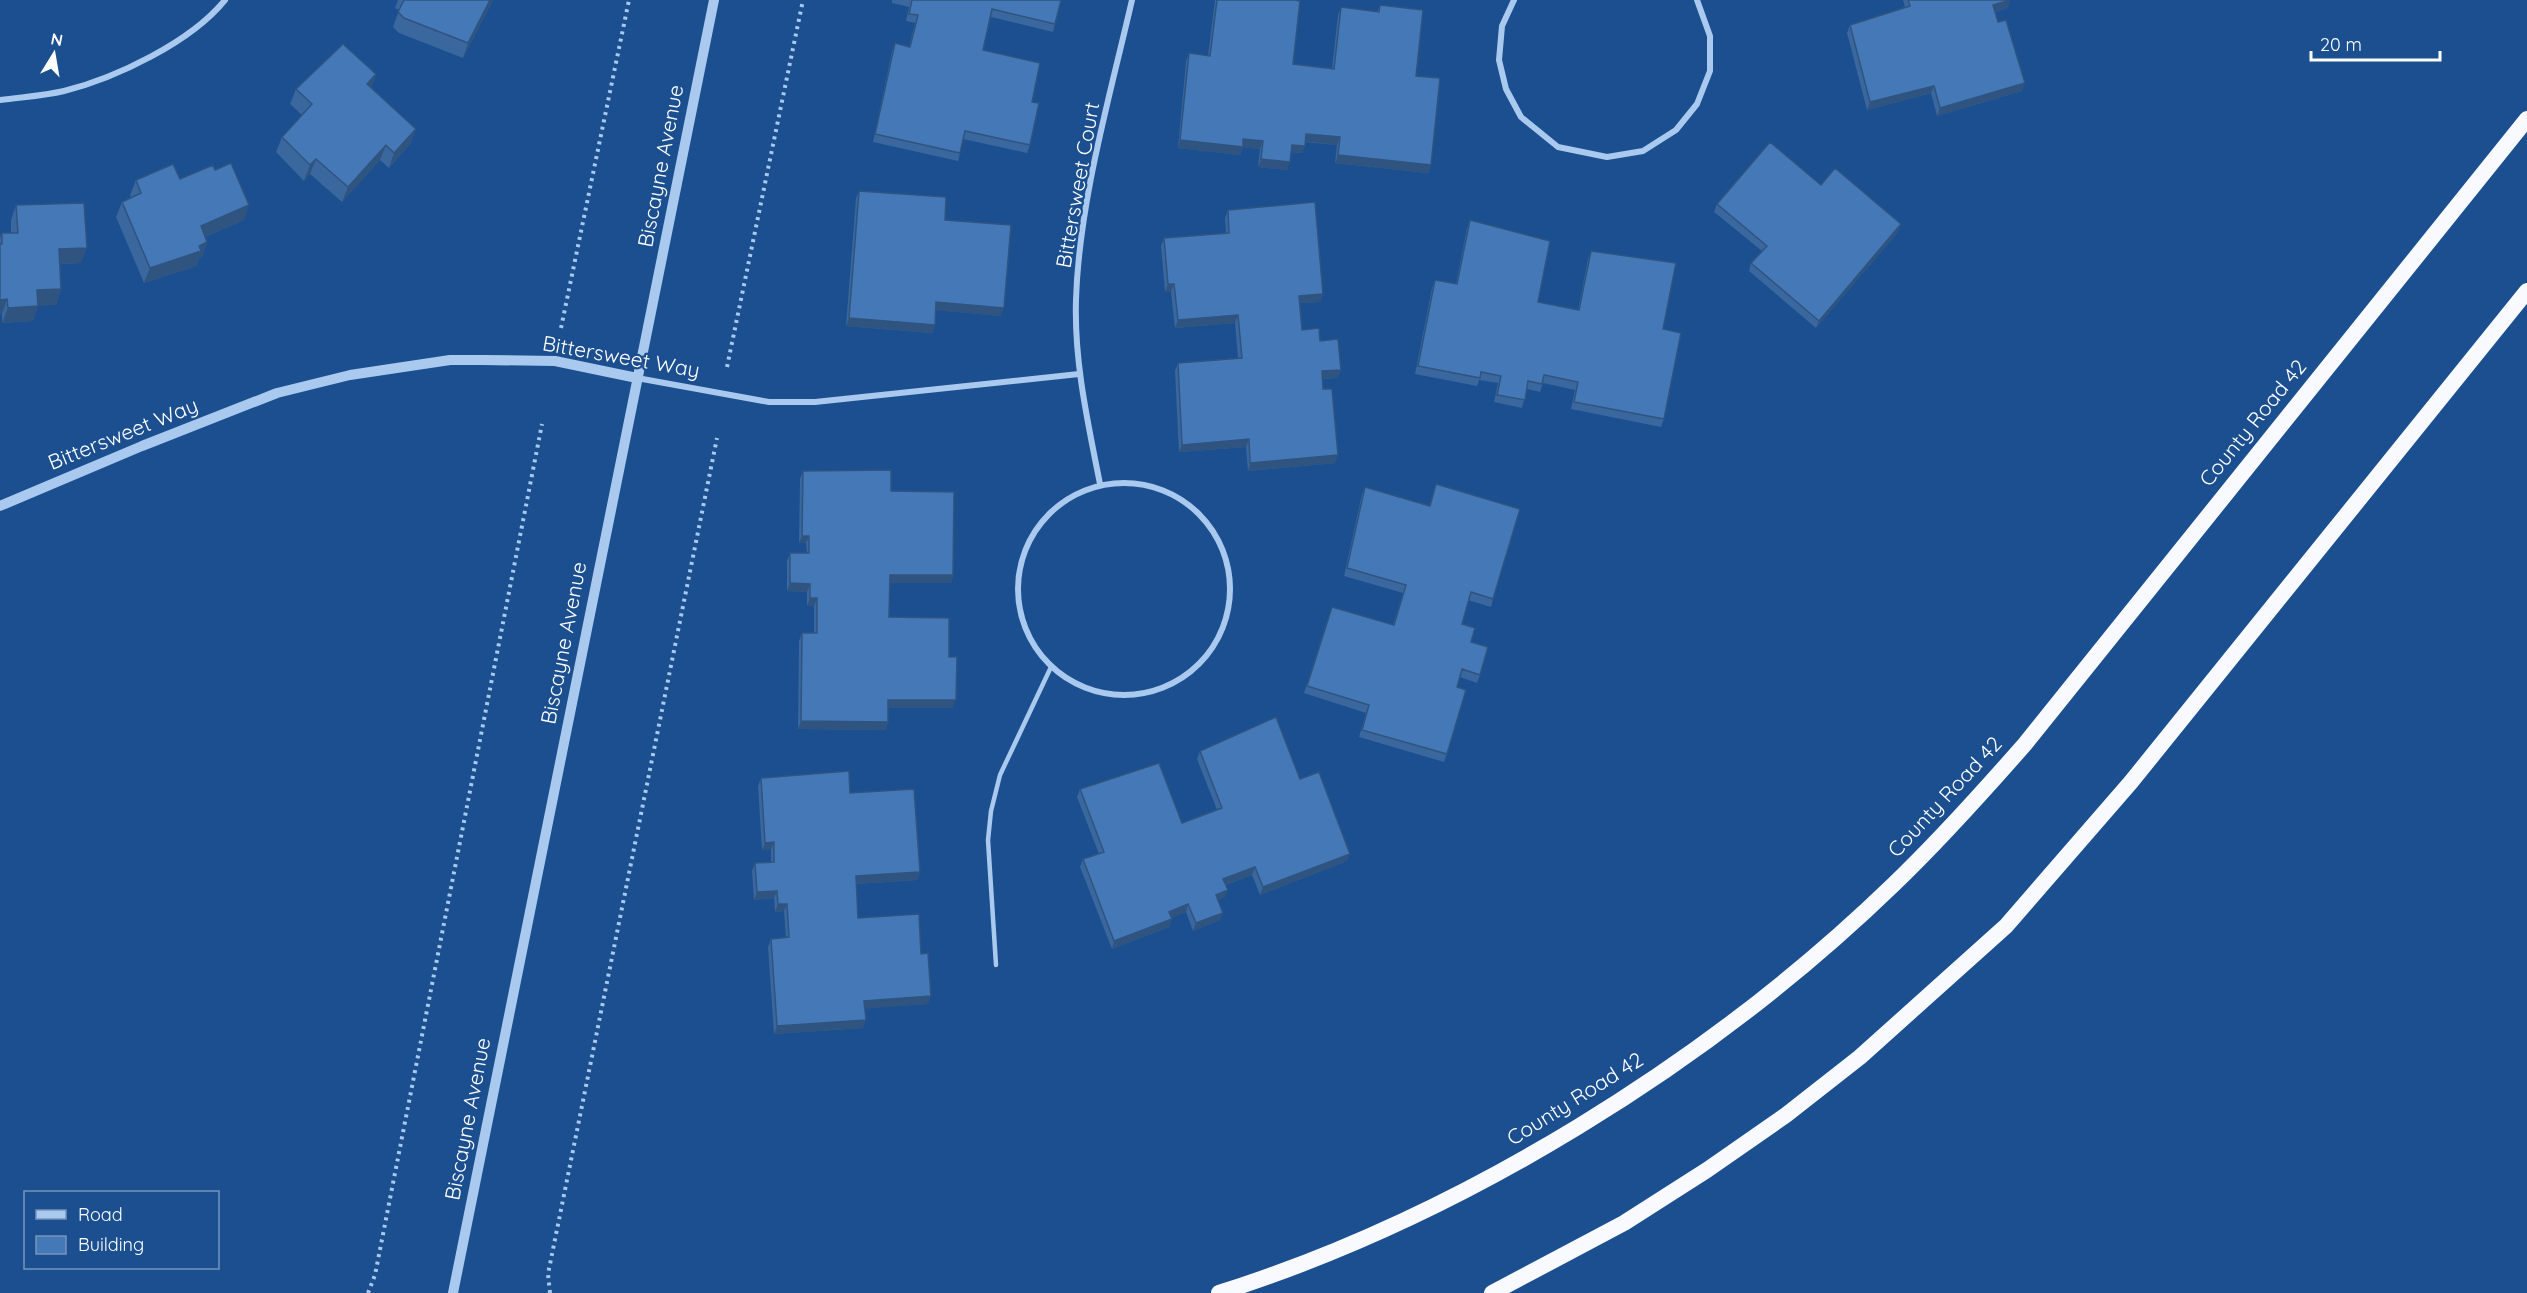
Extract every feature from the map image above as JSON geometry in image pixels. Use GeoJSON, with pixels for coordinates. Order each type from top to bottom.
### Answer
{"type":"FeatureCollection","features":[{"type":"Feature","properties":{"kind":"highway","name":"County Road 42"},"geometry":{"type":"LineString","coordinates":[[1219,1293],[1329,1252],[1416,1214],[1502,1171],[1670,1068],[1821,951],[1892,886],[1953,825],[2025,744],[2527,119]]}},
{"type":"Feature","properties":{"kind":"highway"},"geometry":{"type":"LineString","coordinates":[[1492,1293],[1624,1223],[1707,1170],[1786,1115],[1860,1057],[2006,926],[2131,782],[2527,291]]}},
{"type":"Feature","properties":{"kind":"street"},"geometry":{"type":"LineString","coordinates":[[0,100],[64,91],[137,65],[211,17],[225,0]]}},
{"type":"Feature","properties":{"kind":"street","name":"Biscayne Avenue"},"geometry":{"type":"LineString","coordinates":[[453,1293],[714,0]]}},
{"type":"Feature","properties":{"kind":"street","name":"Bittersweet Court"},"geometry":{"type":"LineString","coordinates":[[1100,484],[1079,374],[1076,300],[1082,232],[1132,0]]}},
{"type":"Feature","properties":{"kind":"street"},"geometry":{"type":"LineString","coordinates":[[1514,0],[1502,26],[1499,60],[1506,89],[1521,117],[1558,147],[1607,158],[1643,151],[1676,130],[1697,104],[1710,71],[1710,36],[1697,0]]}},
{"type":"Feature","properties":{"kind":"street","name":"Bittersweet Way"},"geometry":{"type":"LineString","coordinates":[[0,506],[142,446],[278,393],[350,375],[450,360],[555,362],[769,402],[815,402],[1079,374]]}},
{"type":"Feature","properties":{"kind":"street"},"geometry":{"type":"LineString","coordinates":[[1137,482],[1173,493],[1203,516],[1223,547],[1231,583],[1227,620],[1209,654],[1182,679],[1148,693],[1110,695],[1074,684],[1051,667],[1024,630],[1016,594],[1021,557],[1038,524],[1065,499],[1100,484],[1137,482]]}},
{"type":"Feature","properties":{"kind":"lane"},"geometry":{"type":"LineString","coordinates":[[996,965],[988,840],[991,811],[1000,774],[1051,667]]}},
{"type":"Feature","properties":{"kind":"path"},"geometry":{"type":"LineString","coordinates":[[561,328],[629,0]]}},
{"type":"Feature","properties":{"kind":"path"},"geometry":{"type":"LineString","coordinates":[[727,367],[803,0]]}},
{"type":"Feature","properties":{"kind":"path"},"geometry":{"type":"LineString","coordinates":[[368,1293],[375,1275],[542,424]]}},
{"type":"Feature","properties":{"kind":"path"},"geometry":{"type":"LineString","coordinates":[[550,1293],[548,1274],[717,438]]}},
{"type":"Feature","properties":{"kind":"building"},"geometry":{"type":"Polygon","coordinates":[[[404,0],[490,0],[468,43],[404,18],[398,12],[404,0]]]}},
{"type":"Feature","properties":{"kind":"building"},"geometry":{"type":"Polygon","coordinates":[[[912,0],[1061,0],[1055,24],[992,9],[983,50],[1040,63],[1032,102],[1039,103],[1030,145],[965,131],[960,153],[875,134],[895,43],[910,47],[918,15],[909,14],[912,0]]]}},
{"type":"Feature","properties":{"kind":"building"},"geometry":{"type":"Polygon","coordinates":[[[1217,0],[1300,1],[1293,64],[1334,69],[1341,7],[1379,12],[1380,5],[1423,10],[1416,76],[1440,78],[1431,165],[1338,155],[1340,137],[1306,134],[1305,146],[1292,145],[1290,162],[1261,159],[1263,141],[1243,139],[1243,147],[1180,140],[1189,53],[1210,56],[1217,0]]]}},
{"type":"Feature","properties":{"kind":"building"},"geometry":{"type":"Polygon","coordinates":[[[1908,0],[2010,0],[1993,5],[1998,22],[2006,20],[2025,83],[1940,108],[1934,86],[1870,102],[1850,25],[1910,6],[1908,0]]]}},
{"type":"Feature","properties":{"kind":"building"},"geometry":{"type":"Polygon","coordinates":[[[343,44],[376,74],[367,84],[416,129],[394,153],[386,145],[348,187],[316,159],[310,165],[282,137],[312,104],[296,89],[343,44]]]}},
{"type":"Feature","properties":{"kind":"building"},"geometry":{"type":"Polygon","coordinates":[[[1770,142],[1821,185],[1835,168],[1901,224],[1819,321],[1751,263],[1767,246],[1717,204],[1770,142]]]}},
{"type":"Feature","properties":{"kind":"building"},"geometry":{"type":"Polygon","coordinates":[[[231,163],[249,205],[201,226],[207,242],[199,246],[201,251],[150,268],[122,202],[141,193],[136,180],[173,164],[180,179],[213,165],[215,170],[231,163]]]}},
{"type":"Feature","properties":{"kind":"building"},"geometry":{"type":"Polygon","coordinates":[[[859,191],[946,197],[945,220],[1011,225],[1004,308],[936,302],[935,325],[849,318],[859,191]]]}},
{"type":"Feature","properties":{"kind":"building"},"geometry":{"type":"Polygon","coordinates":[[[1315,202],[1323,294],[1299,296],[1302,330],[1319,328],[1320,341],[1338,339],[1341,370],[1322,371],[1323,389],[1332,389],[1338,455],[1250,463],[1249,439],[1182,445],[1178,363],[1242,358],[1238,315],[1178,320],[1174,284],[1168,284],[1164,238],[1229,233],[1228,210],[1315,202]]]}},
{"type":"Feature","properties":{"kind":"building"},"geometry":{"type":"Polygon","coordinates":[[[84,203],[87,248],[59,249],[61,289],[37,290],[38,306],[8,308],[7,299],[0,300],[0,244],[2,244],[2,233],[18,233],[16,205],[84,203]]]}},
{"type":"Feature","properties":{"kind":"building"},"geometry":{"type":"Polygon","coordinates":[[[1470,220],[1550,241],[1538,302],[1579,310],[1591,251],[1676,263],[1663,329],[1681,333],[1664,419],[1574,402],[1578,382],[1544,375],[1542,384],[1528,381],[1525,400],[1497,395],[1501,376],[1481,372],[1480,378],[1418,366],[1435,280],[1457,284],[1470,220]]]}},
{"type":"Feature","properties":{"kind":"building"},"geometry":{"type":"Polygon","coordinates":[[[891,470],[891,491],[954,492],[953,575],[890,575],[889,617],[949,618],[949,657],[957,657],[956,700],[888,700],[888,722],[801,721],[802,633],[817,633],[817,598],[810,598],[810,584],[790,583],[790,553],[809,553],[809,536],[802,536],[803,471],[891,470]]]}},
{"type":"Feature","properties":{"kind":"building"},"geometry":{"type":"Polygon","coordinates":[[[1436,484],[1520,509],[1493,599],[1471,592],[1462,624],[1475,628],[1471,642],[1488,647],[1480,675],[1462,669],[1457,687],[1466,690],[1447,754],[1362,730],[1369,705],[1307,686],[1332,607],[1394,625],[1406,585],[1347,568],[1365,487],[1430,506],[1436,484]]]}},
{"type":"Feature","properties":{"kind":"building"},"geometry":{"type":"Polygon","coordinates":[[[1276,717],[1300,779],[1319,772],[1350,854],[1263,887],[1255,867],[1223,879],[1228,890],[1216,895],[1223,913],[1196,923],[1188,904],[1169,912],[1172,919],[1114,941],[1083,859],[1104,852],[1080,789],[1159,763],[1182,823],[1222,808],[1200,751],[1276,717]]]}},
{"type":"Feature","properties":{"kind":"building"},"geometry":{"type":"Polygon","coordinates":[[[849,771],[850,793],[914,789],[920,872],[856,876],[858,918],[919,914],[921,954],[928,953],[931,996],[864,1001],[866,1020],[777,1026],[771,939],[789,937],[787,904],[778,904],[777,891],[757,892],[755,863],[774,862],[774,842],[765,843],[761,778],[849,771]]]}}]}
